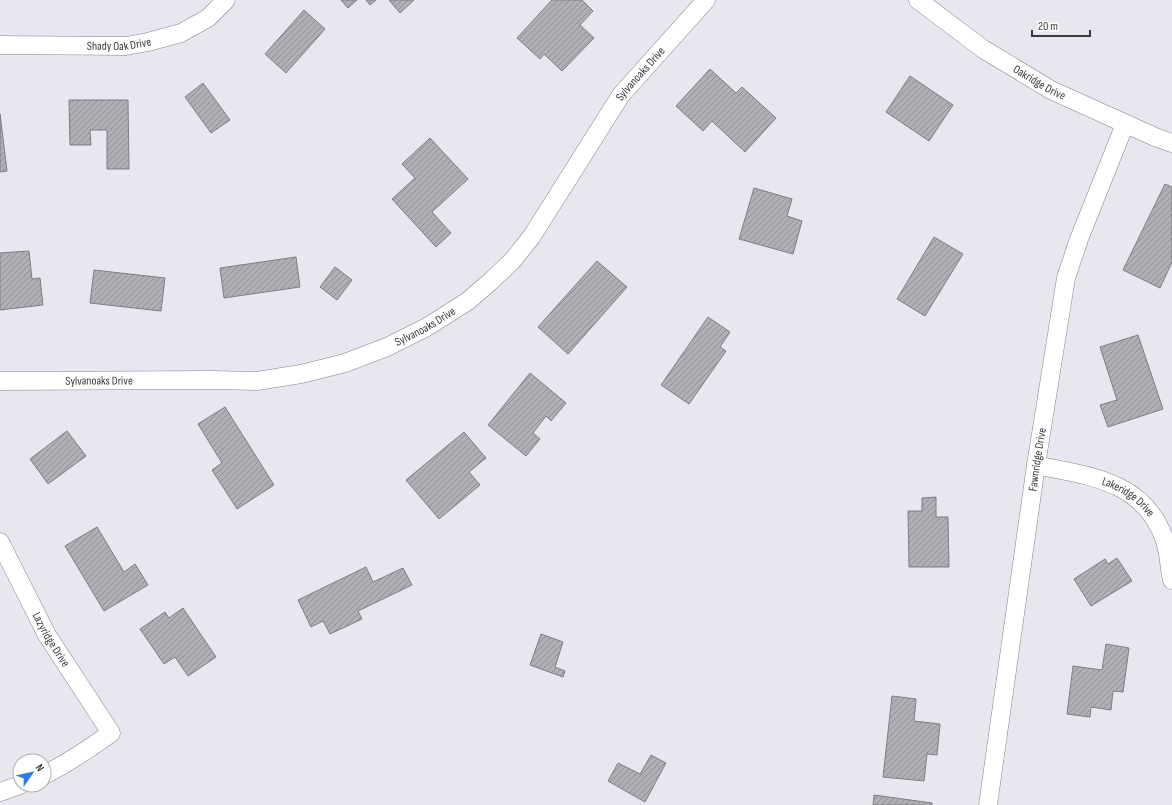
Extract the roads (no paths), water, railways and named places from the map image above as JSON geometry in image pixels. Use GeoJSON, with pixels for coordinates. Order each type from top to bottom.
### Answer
{"type":"FeatureCollection","features":[{"type":"Feature","properties":{"kind":"street","name":"Shady Oak Drive"},"geometry":{"type":"LineString","coordinates":[[0,45],[126,46],[148,42],[181,34],[208,18],[226,0]]}},
{"type":"Feature","properties":{"kind":"street","name":"Sylvanoaks Drive"},"geometry":{"type":"LineString","coordinates":[[0,381],[257,381],[301,374],[345,363],[387,347],[427,327],[468,300],[513,260],[532,236],[621,96],[706,0]]}},
{"type":"Feature","properties":{"kind":"street","name":"Oakridge Drive"},"geometry":{"type":"LineString","coordinates":[[918,0],[990,53],[1051,90],[1125,124],[1172,143]]}},
{"type":"Feature","properties":{"kind":"street","name":"Fawnridge Drive"},"geometry":{"type":"LineString","coordinates":[[988,805],[1036,465],[1066,278],[1079,239],[1125,124]]}},
{"type":"Feature","properties":{"kind":"street","name":"Lakeridge Drive"},"geometry":{"type":"LineString","coordinates":[[1036,465],[1101,479],[1134,495],[1152,515],[1164,538],[1172,580]]}},
{"type":"Feature","properties":{"kind":"street","name":"Lazyridge Drive"},"geometry":{"type":"LineString","coordinates":[[0,542],[47,635],[111,733],[87,751],[52,771]]}},
{"type":"Feature","properties":{"kind":"street"},"geometry":{"type":"LineString","coordinates":[[0,792],[12,788]]}}]}
